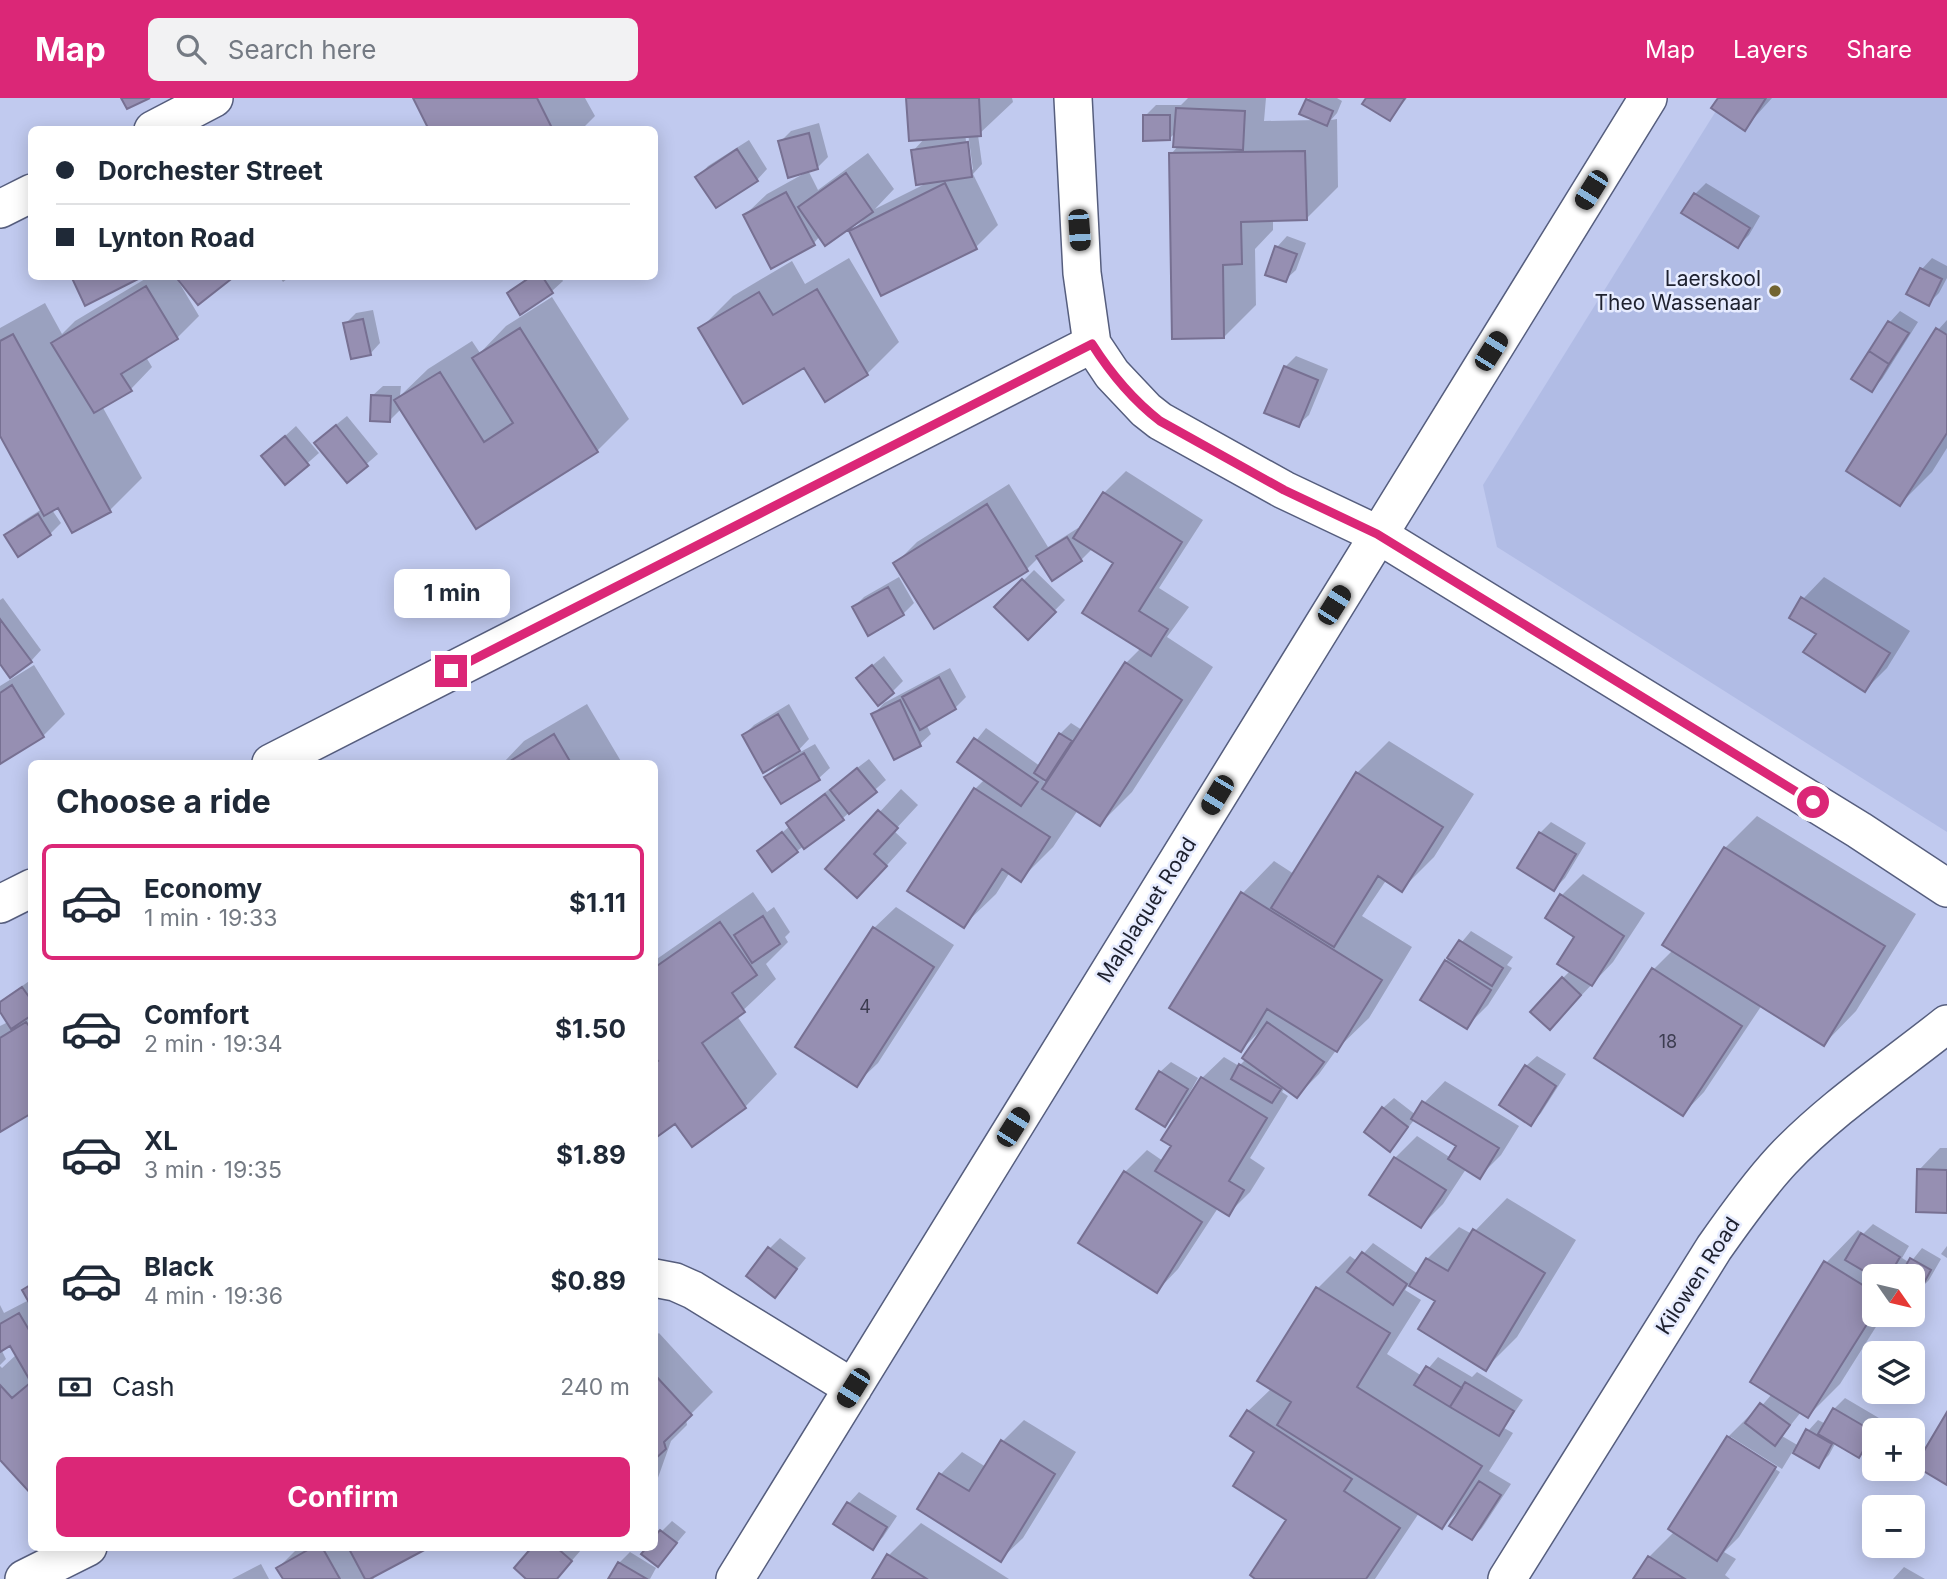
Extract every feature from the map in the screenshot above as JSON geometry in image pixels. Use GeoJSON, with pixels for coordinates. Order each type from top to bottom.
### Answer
{"type":"FeatureCollection","features":[{"type":"Feature","properties":{"kind":"street"},"geometry":{"type":"LineString","coordinates":[[161,126],[214,98]]}},
{"type":"Feature","properties":{"kind":"street"},"geometry":{"type":"LineString","coordinates":[[1073,98],[1082,273],[1092,344],[1112,374],[1146,410],[1160,421],[1284,490],[1377,534],[1847,823],[1947,888]]}},
{"type":"Feature","properties":{"kind":"street","name":"Malplaquet Road"},"geometry":{"type":"LineString","coordinates":[[735,1579],[1648,98]]}},
{"type":"Feature","properties":{"kind":"street"},"geometry":{"type":"LineString","coordinates":[[0,209],[28,195]]}},
{"type":"Feature","properties":{"kind":"street"},"geometry":{"type":"LineString","coordinates":[[277,760],[1092,344]]}},
{"type":"Feature","properties":{"kind":"street"},"geometry":{"type":"LineString","coordinates":[[0,904],[28,890]]}},
{"type":"Feature","properties":{"kind":"street","name":"Kilowen Road"},"geometry":{"type":"LineString","coordinates":[[1507,1579],[1706,1260],[1743,1207],[1783,1160],[1837,1110],[1947,1024]]}},
{"type":"Feature","properties":{"kind":"street"},"geometry":{"type":"LineString","coordinates":[[658,1279],[675,1282],[693,1290],[853,1388]]}},
{"type":"Feature","properties":{"kind":"street"},"geometry":{"type":"LineString","coordinates":[[24,1579],[80,1551]]}},
{"type":"Feature","properties":{"kind":"shaded area","name":"Laerskool Theo Wassenaar"},"geometry":{"type":"Polygon","coordinates":[[[1724,98],[1947,98],[1947,832],[1497,547],[1483,485],[1724,98]]]}},
{"type":"Feature","properties":{"kind":"building"},"geometry":{"type":"Polygon","coordinates":[[[121,98],[150,98],[127,109],[121,98]]]}},
{"type":"Feature","properties":{"kind":"building"},"geometry":{"type":"Polygon","coordinates":[[[413,98],[537,98],[551,126],[427,126],[413,98]]]}},
{"type":"Feature","properties":{"kind":"building"},"geometry":{"type":"Polygon","coordinates":[[[906,98],[979,98],[981,136],[909,141],[906,98]]]}},
{"type":"Feature","properties":{"kind":"building"},"geometry":{"type":"Polygon","coordinates":[[[1366,98],[1405,98],[1390,121],[1362,104],[1366,98]]]}},
{"type":"Feature","properties":{"kind":"building"},"geometry":{"type":"Polygon","coordinates":[[[1718,98],[1766,98],[1745,131],[1711,108],[1718,98]]]}},
{"type":"Feature","properties":{"kind":"building"},"geometry":{"type":"Polygon","coordinates":[[[1306,99],[1333,111],[1327,126],[1299,114],[1306,99]]]}},
{"type":"Feature","properties":{"kind":"building"},"geometry":{"type":"Polygon","coordinates":[[[1176,108],[1245,111],[1243,150],[1173,147],[1176,108]]]}},
{"type":"Feature","properties":{"kind":"building"},"geometry":{"type":"Polygon","coordinates":[[[1143,115],[1170,115],[1170,140],[1143,141],[1143,115]]]}},
{"type":"Feature","properties":{"kind":"building"},"geometry":{"type":"Polygon","coordinates":[[[809,133],[818,169],[788,178],[778,141],[809,133]]]}},
{"type":"Feature","properties":{"kind":"building"},"geometry":{"type":"Polygon","coordinates":[[[968,142],[972,177],[916,185],[911,150],[968,142]]]}},
{"type":"Feature","properties":{"kind":"building"},"geometry":{"type":"Polygon","coordinates":[[[737,149],[758,181],[716,208],[695,177],[737,149]]]}},
{"type":"Feature","properties":{"kind":"building"},"geometry":{"type":"Polygon","coordinates":[[[1305,151],[1307,220],[1241,222],[1242,264],[1223,265],[1224,338],[1172,339],[1169,153],[1305,151]]]}},
{"type":"Feature","properties":{"kind":"building"},"geometry":{"type":"Polygon","coordinates":[[[846,173],[873,212],[825,246],[798,207],[846,173]]]}},
{"type":"Feature","properties":{"kind":"building"},"geometry":{"type":"Polygon","coordinates":[[[945,183],[977,249],[881,296],[849,231],[945,183]]]}},
{"type":"Feature","properties":{"kind":"building"},"geometry":{"type":"Polygon","coordinates":[[[786,192],[815,245],[771,269],[743,215],[786,192]]]}},
{"type":"Feature","properties":{"kind":"building"},"geometry":{"type":"Polygon","coordinates":[[[1694,193],[1750,228],[1738,248],[1681,213],[1694,193]]]}},
{"type":"Feature","properties":{"kind":"building"},"geometry":{"type":"Polygon","coordinates":[[[1275,246],[1297,254],[1286,282],[1265,275],[1275,246]]]}},
{"type":"Feature","properties":{"kind":"building"},"geometry":{"type":"Polygon","coordinates":[[[1920,268],[1942,279],[1929,306],[1906,294],[1920,268]]]}},
{"type":"Feature","properties":{"kind":"building"},"geometry":{"type":"Polygon","coordinates":[[[73,280],[136,280],[85,306],[73,280]]]}},
{"type":"Feature","properties":{"kind":"building"},"geometry":{"type":"Polygon","coordinates":[[[178,280],[230,280],[198,305],[178,280]]]}},
{"type":"Feature","properties":{"kind":"building"},"geometry":{"type":"Polygon","coordinates":[[[526,280],[545,280],[553,293],[520,315],[507,293],[526,280]]]}},
{"type":"Feature","properties":{"kind":"building"},"geometry":{"type":"Polygon","coordinates":[[[146,286],[178,339],[121,374],[132,391],[94,413],[51,343],[146,286]]]}},
{"type":"Feature","properties":{"kind":"building"},"geometry":{"type":"Polygon","coordinates":[[[817,289],[868,375],[825,402],[804,368],[743,404],[698,328],[759,292],[773,315],[817,289]]]}},
{"type":"Feature","properties":{"kind":"building"},"geometry":{"type":"Polygon","coordinates":[[[363,319],[371,355],[351,359],[343,323],[363,319]]]}},
{"type":"Feature","properties":{"kind":"building"},"geometry":{"type":"Polygon","coordinates":[[[1888,321],[1909,333],[1889,364],[1869,351],[1888,321]]]}},
{"type":"Feature","properties":{"kind":"building"},"geometry":{"type":"Polygon","coordinates":[[[520,328],[598,452],[476,529],[394,400],[440,372],[484,442],[513,423],[472,358],[520,328]]]}},
{"type":"Feature","properties":{"kind":"building"},"geometry":{"type":"Polygon","coordinates":[[[1936,328],[1947,335],[1947,433],[1900,506],[1846,471],[1936,328]]]}},
{"type":"Feature","properties":{"kind":"building"},"geometry":{"type":"Polygon","coordinates":[[[13,334],[111,512],[72,533],[58,508],[44,516],[0,436],[0,341],[13,334]]]}},
{"type":"Feature","properties":{"kind":"building"},"geometry":{"type":"Polygon","coordinates":[[[1869,351],[1889,364],[1872,392],[1851,379],[1869,351]]]}},
{"type":"Feature","properties":{"kind":"building"},"geometry":{"type":"Polygon","coordinates":[[[1284,366],[1318,380],[1299,427],[1264,413],[1284,366]]]}},
{"type":"Feature","properties":{"kind":"building"},"geometry":{"type":"Polygon","coordinates":[[[371,395],[391,396],[390,422],[370,421],[371,395]]]}},
{"type":"Feature","properties":{"kind":"building"},"geometry":{"type":"Polygon","coordinates":[[[336,425],[368,466],[347,483],[314,443],[336,425]]]}},
{"type":"Feature","properties":{"kind":"building"},"geometry":{"type":"Polygon","coordinates":[[[285,436],[309,465],[285,485],[261,456],[285,436]]]}},
{"type":"Feature","properties":{"kind":"building"},"geometry":{"type":"Polygon","coordinates":[[[1103,492],[1182,542],[1139,611],[1168,629],[1151,656],[1082,613],[1113,563],[1073,538],[1103,492]]]}},
{"type":"Feature","properties":{"kind":"building"},"geometry":{"type":"Polygon","coordinates":[[[987,504],[1028,571],[934,629],[893,563],[987,504]]]}},
{"type":"Feature","properties":{"kind":"building"},"geometry":{"type":"Polygon","coordinates":[[[38,514],[51,535],[18,557],[4,535],[38,514]]]}},
{"type":"Feature","properties":{"kind":"building"},"geometry":{"type":"Polygon","coordinates":[[[1067,537],[1082,561],[1052,581],[1036,556],[1067,537]]]}},
{"type":"Feature","properties":{"kind":"building"},"geometry":{"type":"Polygon","coordinates":[[[1022,579],[1056,612],[1028,640],[994,607],[1022,579]]]}},
{"type":"Feature","properties":{"kind":"building"},"geometry":{"type":"Polygon","coordinates":[[[888,587],[904,615],[868,636],[852,607],[888,587]]]}},
{"type":"Feature","properties":{"kind":"building"},"geometry":{"type":"Polygon","coordinates":[[[1801,597],[1890,653],[1865,692],[1803,652],[1816,634],[1789,618],[1801,597]]]}},
{"type":"Feature","properties":{"kind":"building"},"geometry":{"type":"Polygon","coordinates":[[[0,619],[32,662],[10,678],[0,664],[0,619]]]}},
{"type":"Feature","properties":{"kind":"building"},"geometry":{"type":"Polygon","coordinates":[[[1125,662],[1182,700],[1100,826],[1042,789],[1125,662]]]}},
{"type":"Feature","properties":{"kind":"building"},"geometry":{"type":"Polygon","coordinates":[[[872,665],[894,693],[878,706],[856,678],[872,665]]]}},
{"type":"Feature","properties":{"kind":"building"},"geometry":{"type":"Polygon","coordinates":[[[939,677],[956,709],[920,730],[902,697],[939,677]]]}},
{"type":"Feature","properties":{"kind":"building"},"geometry":{"type":"Polygon","coordinates":[[[12,685],[44,737],[0,764],[0,693],[12,685]]]}},
{"type":"Feature","properties":{"kind":"building"},"geometry":{"type":"Polygon","coordinates":[[[900,700],[921,746],[894,760],[871,714],[900,700]]]}},
{"type":"Feature","properties":{"kind":"building"},"geometry":{"type":"Polygon","coordinates":[[[778,714],[800,751],[763,773],[742,735],[778,714]]]}},
{"type":"Feature","properties":{"kind":"building"},"geometry":{"type":"Polygon","coordinates":[[[1059,733],[1072,741],[1046,781],[1034,773],[1059,733]]]}},
{"type":"Feature","properties":{"kind":"building"},"geometry":{"type":"Polygon","coordinates":[[[554,734],[569,760],[512,760],[554,734]]]}},
{"type":"Feature","properties":{"kind":"building"},"geometry":{"type":"Polygon","coordinates":[[[974,738],[1038,782],[1021,806],[957,762],[974,738]]]}},
{"type":"Feature","properties":{"kind":"building"},"geometry":{"type":"Polygon","coordinates":[[[804,753],[820,780],[781,804],[764,777],[804,753]]]}},
{"type":"Feature","properties":{"kind":"building"},"geometry":{"type":"Polygon","coordinates":[[[857,768],[877,792],[849,814],[830,790],[857,768]]]}},
{"type":"Feature","properties":{"kind":"building"},"geometry":{"type":"Polygon","coordinates":[[[1356,772],[1443,827],[1402,892],[1378,876],[1334,947],[1271,908],[1356,772]]]}},
{"type":"Feature","properties":{"kind":"building"},"geometry":{"type":"Polygon","coordinates":[[[974,788],[1050,837],[1021,882],[1002,869],[964,928],[907,891],[974,788]]]}},
{"type":"Feature","properties":{"kind":"building"},"geometry":{"type":"Polygon","coordinates":[[[825,794],[844,820],[804,849],[786,823],[825,794]]]}},
{"type":"Feature","properties":{"kind":"building"},"geometry":{"type":"Polygon","coordinates":[[[878,810],[898,828],[874,854],[887,866],[857,898],[825,869],[878,810]]]}},
{"type":"Feature","properties":{"kind":"building"},"geometry":{"type":"Polygon","coordinates":[[[782,832],[798,852],[772,872],[757,851],[782,832]]]}},
{"type":"Feature","properties":{"kind":"building"},"geometry":{"type":"Polygon","coordinates":[[[1539,832],[1576,854],[1554,891],[1517,868],[1539,832]]]}},
{"type":"Feature","properties":{"kind":"building"},"geometry":{"type":"Polygon","coordinates":[[[1724,847],[1885,946],[1824,1046],[1662,945],[1724,847]]]}},
{"type":"Feature","properties":{"kind":"building"},"geometry":{"type":"Polygon","coordinates":[[[1241,892],[1382,980],[1337,1052],[1267,1009],[1241,1052],[1169,1008],[1241,892]]]}},
{"type":"Feature","properties":{"kind":"building"},"geometry":{"type":"Polygon","coordinates":[[[1560,894],[1624,936],[1592,986],[1557,964],[1574,937],[1545,918],[1560,894]]]}},
{"type":"Feature","properties":{"kind":"building"},"geometry":{"type":"Polygon","coordinates":[[[763,916],[780,944],[752,963],[734,935],[763,916]]]}},
{"type":"Feature","properties":{"kind":"building"},"geometry":{"type":"Polygon","coordinates":[[[720,922],[757,975],[732,993],[745,1012],[702,1043],[746,1108],[692,1147],[675,1124],[658,1136],[658,965],[720,922]]]}},
{"type":"Feature","properties":{"kind":"building"},"geometry":{"type":"Polygon","coordinates":[[[873,927],[934,967],[857,1087],[795,1047],[873,927]]]}},
{"type":"Feature","properties":{"kind":"building"},"geometry":{"type":"Polygon","coordinates":[[[1459,940],[1503,968],[1492,986],[1447,958],[1459,940]]]}},
{"type":"Feature","properties":{"kind":"building"},"geometry":{"type":"Polygon","coordinates":[[[1445,960],[1491,990],[1467,1029],[1420,1000],[1445,960]]]}},
{"type":"Feature","properties":{"kind":"building"},"geometry":{"type":"Polygon","coordinates":[[[1652,968],[1742,1026],[1683,1116],[1594,1058],[1652,968]]]}},
{"type":"Feature","properties":{"kind":"building"},"geometry":{"type":"Polygon","coordinates":[[[1562,977],[1581,995],[1550,1030],[1530,1012],[1562,977]]]}},
{"type":"Feature","properties":{"kind":"building"},"geometry":{"type":"Polygon","coordinates":[[[22,987],[28,995],[28,1018],[11,1029],[0,1012],[0,1002],[22,987]]]}},
{"type":"Feature","properties":{"kind":"building"},"geometry":{"type":"Polygon","coordinates":[[[26,1022],[28,1025],[28,1115],[0,1132],[0,1038],[26,1022]]]}},
{"type":"Feature","properties":{"kind":"building"},"geometry":{"type":"Polygon","coordinates":[[[1267,1022],[1324,1062],[1297,1098],[1242,1058],[1267,1022]]]}},
{"type":"Feature","properties":{"kind":"building"},"geometry":{"type":"Polygon","coordinates":[[[1239,1064],[1281,1089],[1272,1103],[1231,1079],[1239,1064]]]}},
{"type":"Feature","properties":{"kind":"building"},"geometry":{"type":"Polygon","coordinates":[[[1525,1065],[1556,1086],[1531,1126],[1499,1105],[1525,1065]]]}},
{"type":"Feature","properties":{"kind":"building"},"geometry":{"type":"Polygon","coordinates":[[[1159,1071],[1188,1089],[1165,1127],[1136,1109],[1159,1071]]]}},
{"type":"Feature","properties":{"kind":"building"},"geometry":{"type":"Polygon","coordinates":[[[1201,1077],[1267,1118],[1229,1181],[1244,1190],[1229,1216],[1155,1171],[1171,1146],[1161,1140],[1201,1077]]]}},
{"type":"Feature","properties":{"kind":"building"},"geometry":{"type":"Polygon","coordinates":[[[1422,1101],[1499,1148],[1480,1179],[1448,1159],[1456,1146],[1411,1119],[1422,1101]]]}},
{"type":"Feature","properties":{"kind":"building"},"geometry":{"type":"Polygon","coordinates":[[[1382,1107],[1408,1127],[1390,1152],[1364,1132],[1382,1107]]]}},
{"type":"Feature","properties":{"kind":"building"},"geometry":{"type":"Polygon","coordinates":[[[1394,1157],[1446,1190],[1421,1228],[1369,1195],[1394,1157]]]}},
{"type":"Feature","properties":{"kind":"building"},"geometry":{"type":"Polygon","coordinates":[[[1917,1169],[1947,1170],[1947,1213],[1916,1212],[1917,1169]]]}},
{"type":"Feature","properties":{"kind":"building"},"geometry":{"type":"Polygon","coordinates":[[[1124,1171],[1202,1222],[1157,1293],[1078,1243],[1124,1171]]]}},
{"type":"Feature","properties":{"kind":"building"},"geometry":{"type":"Polygon","coordinates":[[[1473,1229],[1545,1273],[1486,1371],[1418,1329],[1435,1301],[1409,1286],[1426,1258],[1448,1271],[1473,1229]]]}},
{"type":"Feature","properties":{"kind":"building"},"geometry":{"type":"Polygon","coordinates":[[[1861,1233],[1900,1257],[1896,1264],[1862,1264],[1862,1270],[1845,1260],[1861,1233]]]}},
{"type":"Feature","properties":{"kind":"building"},"geometry":{"type":"Polygon","coordinates":[[[768,1247],[797,1269],[775,1298],[746,1276],[768,1247]]]}},
{"type":"Feature","properties":{"kind":"building"},"geometry":{"type":"Polygon","coordinates":[[[1362,1252],[1407,1284],[1393,1305],[1347,1272],[1362,1252]]]}},
{"type":"Feature","properties":{"kind":"building"},"geometry":{"type":"Polygon","coordinates":[[[1910,1258],[1920,1264],[1907,1264],[1910,1258]]]}},
{"type":"Feature","properties":{"kind":"building"},"geometry":{"type":"Polygon","coordinates":[[[1824,1261],[1862,1285],[1862,1327],[1865,1327],[1808,1418],[1750,1382],[1824,1261]]]}},
{"type":"Feature","properties":{"kind":"building"},"geometry":{"type":"Polygon","coordinates":[[[1925,1267],[1931,1270],[1925,1281],[1925,1267]]]}},
{"type":"Feature","properties":{"kind":"building"},"geometry":{"type":"Polygon","coordinates":[[[28,1286],[28,1301],[22,1290],[28,1286]]]}},
{"type":"Feature","properties":{"kind":"building"},"geometry":{"type":"Polygon","coordinates":[[[1316,1287],[1390,1333],[1357,1387],[1482,1466],[1442,1529],[1277,1425],[1291,1402],[1257,1381],[1316,1287]]]}},
{"type":"Feature","properties":{"kind":"building"},"geometry":{"type":"Polygon","coordinates":[[[19,1313],[28,1328],[28,1377],[10,1346],[0,1352],[0,1324],[19,1313]]]}},
{"type":"Feature","properties":{"kind":"building"},"geometry":{"type":"Polygon","coordinates":[[[1426,1366],[1462,1388],[1450,1407],[1414,1385],[1426,1366]]]}},
{"type":"Feature","properties":{"kind":"building"},"geometry":{"type":"Polygon","coordinates":[[[658,1378],[692,1415],[664,1442],[666,1449],[658,1456],[658,1378]]]}},
{"type":"Feature","properties":{"kind":"building"},"geometry":{"type":"Polygon","coordinates":[[[1465,1382],[1514,1411],[1499,1436],[1450,1407],[1465,1382]]]}},
{"type":"Feature","properties":{"kind":"building"},"geometry":{"type":"Polygon","coordinates":[[[0,1385],[12,1398],[28,1385],[28,1491],[0,1460],[0,1385]]]}},
{"type":"Feature","properties":{"kind":"building"},"geometry":{"type":"Polygon","coordinates":[[[1760,1403],[1790,1425],[1775,1446],[1745,1423],[1760,1403]]]}},
{"type":"Feature","properties":{"kind":"building"},"geometry":{"type":"Polygon","coordinates":[[[1833,1408],[1862,1425],[1862,1453],[1859,1458],[1818,1434],[1833,1408]]]}},
{"type":"Feature","properties":{"kind":"building"},"geometry":{"type":"Polygon","coordinates":[[[1247,1410],[1352,1479],[1344,1491],[1400,1528],[1366,1579],[1255,1579],[1250,1575],[1286,1520],[1233,1486],[1254,1452],[1230,1436],[1247,1410]]]}},
{"type":"Feature","properties":{"kind":"building"},"geometry":{"type":"Polygon","coordinates":[[[1947,1412],[1947,1485],[1925,1472],[1925,1449],[1947,1412]]]}},
{"type":"Feature","properties":{"kind":"building"},"geometry":{"type":"Polygon","coordinates":[[[1806,1429],[1832,1444],[1819,1468],[1793,1453],[1806,1429]]]}},
{"type":"Feature","properties":{"kind":"building"},"geometry":{"type":"Polygon","coordinates":[[[1727,1436],[1776,1467],[1717,1561],[1668,1529],[1727,1436]]]}},
{"type":"Feature","properties":{"kind":"building"},"geometry":{"type":"Polygon","coordinates":[[[1001,1440],[1055,1474],[1001,1562],[917,1509],[939,1473],[969,1491],[1001,1440]]]}},
{"type":"Feature","properties":{"kind":"building"},"geometry":{"type":"Polygon","coordinates":[[[1479,1481],[1501,1495],[1472,1540],[1449,1526],[1479,1481]]]}},
{"type":"Feature","properties":{"kind":"building"},"geometry":{"type":"Polygon","coordinates":[[[847,1502],[887,1527],[873,1550],[833,1524],[847,1502]]]}},
{"type":"Feature","properties":{"kind":"building"},"geometry":{"type":"Polygon","coordinates":[[[660,1530],[677,1543],[658,1567],[641,1554],[644,1551],[658,1551],[660,1530]]]}},
{"type":"Feature","properties":{"kind":"building"},"geometry":{"type":"Polygon","coordinates":[[[306,1551],[324,1551],[340,1579],[283,1579],[276,1568],[306,1551]]]}},
{"type":"Feature","properties":{"kind":"building"},"geometry":{"type":"Polygon","coordinates":[[[350,1551],[422,1551],[370,1579],[365,1579],[350,1551]]]}},
{"type":"Feature","properties":{"kind":"building"},"geometry":{"type":"Polygon","coordinates":[[[529,1551],[561,1551],[572,1561],[557,1579],[526,1579],[514,1568],[529,1551]]]}},
{"type":"Feature","properties":{"kind":"building"},"geometry":{"type":"Polygon","coordinates":[[[887,1554],[927,1579],[872,1579],[887,1554]]]}},
{"type":"Feature","properties":{"kind":"building"},"geometry":{"type":"Polygon","coordinates":[[[1648,1556],[1685,1579],[1633,1579],[1648,1556]]]}},
{"type":"Feature","properties":{"kind":"building"},"geometry":{"type":"Polygon","coordinates":[[[618,1562],[647,1579],[608,1579],[618,1562]]]}},
{"type":"Feature","properties":{"kind":"place","name":"Laerskool Theo Wassenaar"},"geometry":{"type":"Point","coordinates":[1775,291]}},
{"type":"Feature","properties":{"kind":"route"},"geometry":{"type":"LineString","coordinates":[[451,671],[1092,344],[1112,374],[1160,421],[1284,490],[1377,534],[1813,802]]}}]}
